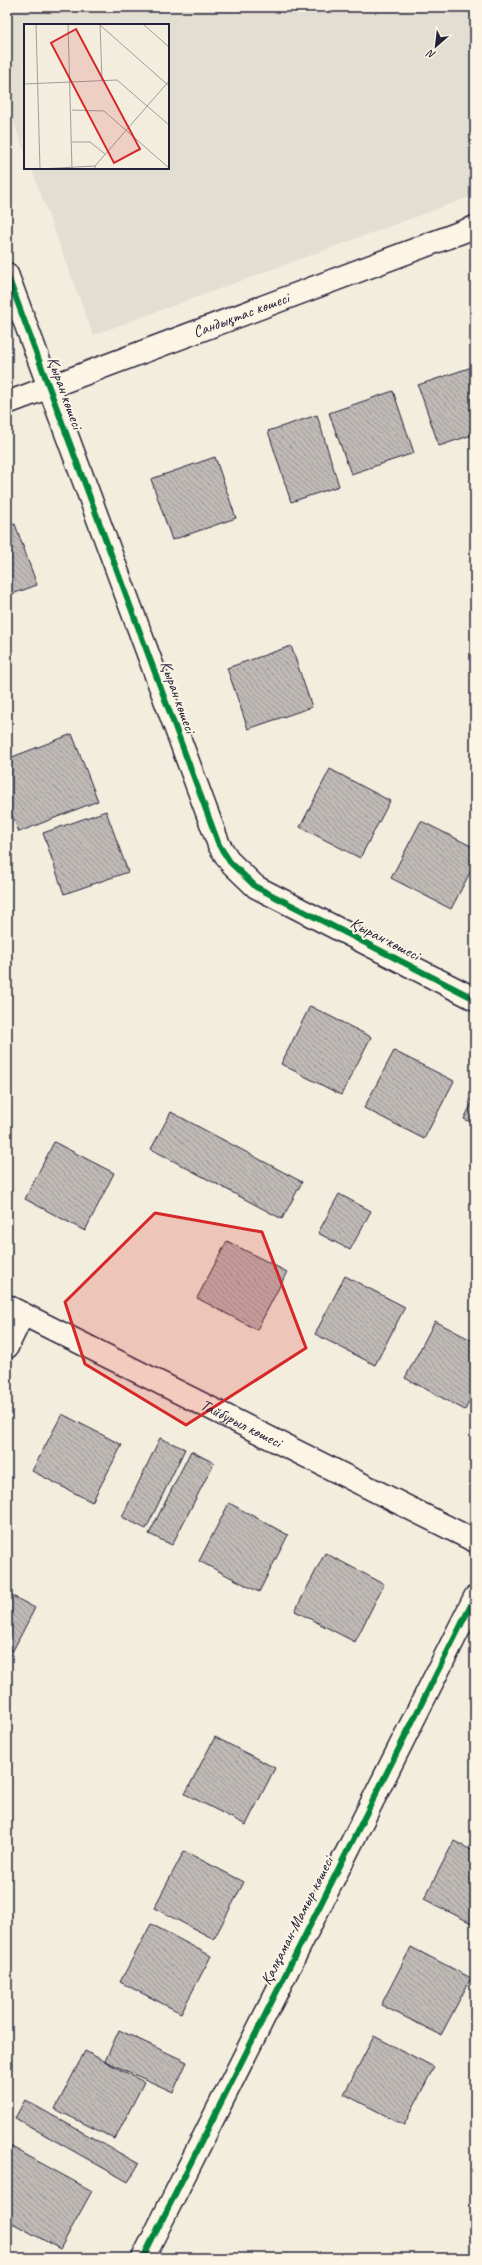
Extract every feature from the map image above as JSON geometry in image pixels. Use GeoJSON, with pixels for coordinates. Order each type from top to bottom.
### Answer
{"type":"FeatureCollection","features":[{"type":"Feature","properties":{"kind":"street","name":"Сандықтас көшесі"},"geometry":{"type":"LineString","coordinates":[[7,403],[475,227]]}},
{"type":"Feature","properties":{"kind":"street","name":"Қыран көшесі"},"geometry":{"type":"LineString","coordinates":[[7,274],[219,845],[230,862],[256,887],[475,999]]}},
{"type":"Feature","properties":{"kind":"street"},"geometry":{"type":"LineString","coordinates":[[7,1347],[15,1310]]}},
{"type":"Feature","properties":{"kind":"street","name":"Тайбурыл көшесі"},"geometry":{"type":"LineString","coordinates":[[15,1310],[475,1541]]}},
{"type":"Feature","properties":{"kind":"street","name":"Қалқаман-Мамыр көшесі"},"geometry":{"type":"LineString","coordinates":[[143,2258],[475,1596]]}},
{"type":"Feature","properties":{"kind":"highlighted area"},"geometry":{"type":"Polygon","coordinates":[[[155,1213],[262,1232],[306,1348],[186,1425],[85,1364],[65,1302],[155,1213]]]}},
{"type":"Feature","properties":{"kind":"shaded area"},"geometry":{"type":"Polygon","coordinates":[[[7,7],[475,7],[475,195],[93,335],[31,169],[169,169],[169,24],[24,24],[24,150],[7,104],[7,7]]]}},
{"type":"Feature","properties":{"kind":"building"},"geometry":{"type":"Polygon","coordinates":[[[475,366],[475,434],[439,446],[418,385],[475,366]]]}},
{"type":"Feature","properties":{"kind":"building"},"geometry":{"type":"Polygon","coordinates":[[[393,391],[414,453],[351,474],[329,413],[393,391]]]}},
{"type":"Feature","properties":{"kind":"building"},"geometry":{"type":"Polygon","coordinates":[[[317,415],[339,486],[291,502],[268,431],[317,415]]]}},
{"type":"Feature","properties":{"kind":"building"},"geometry":{"type":"Polygon","coordinates":[[[215,457],[236,518],[172,540],[151,479],[215,457]]]}},
{"type":"Feature","properties":{"kind":"building"},"geometry":{"type":"Polygon","coordinates":[[[15,524],[37,585],[7,596],[7,527],[15,524]]]}},
{"type":"Feature","properties":{"kind":"building"},"geometry":{"type":"Polygon","coordinates":[[[291,646],[312,707],[248,729],[227,668],[291,646]]]}},
{"type":"Feature","properties":{"kind":"building"},"geometry":{"type":"Polygon","coordinates":[[[72,734],[98,801],[19,832],[7,803],[7,759],[72,734]]]}},
{"type":"Feature","properties":{"kind":"building"},"geometry":{"type":"Polygon","coordinates":[[[330,769],[390,801],[360,858],[300,827],[330,769]]]}},
{"type":"Feature","properties":{"kind":"building"},"geometry":{"type":"Polygon","coordinates":[[[106,811],[128,872],[64,894],[43,833],[106,811]]]}},
{"type":"Feature","properties":{"kind":"building"},"geometry":{"type":"Polygon","coordinates":[[[421,821],[475,848],[475,863],[451,909],[391,878],[421,821]]]}},
{"type":"Feature","properties":{"kind":"building"},"geometry":{"type":"Polygon","coordinates":[[[310,1006],[371,1037],[341,1095],[281,1064],[310,1006]]]}},
{"type":"Feature","properties":{"kind":"building"},"geometry":{"type":"Polygon","coordinates":[[[394,1051],[454,1081],[424,1139],[364,1108],[394,1051]]]}},
{"type":"Feature","properties":{"kind":"building"},"geometry":{"type":"Polygon","coordinates":[[[475,1097],[475,1124],[464,1119],[475,1097]]]}},
{"type":"Feature","properties":{"kind":"building"},"geometry":{"type":"Polygon","coordinates":[[[171,1112],[302,1182],[282,1219],[151,1149],[171,1112]]]}},
{"type":"Feature","properties":{"kind":"building"},"geometry":{"type":"Polygon","coordinates":[[[54,1142],[114,1173],[85,1231],[25,1199],[54,1142]]]}},
{"type":"Feature","properties":{"kind":"building"},"geometry":{"type":"Polygon","coordinates":[[[339,1194],[371,1211],[350,1250],[318,1233],[339,1194]]]}},
{"type":"Feature","properties":{"kind":"building"},"geometry":{"type":"Polygon","coordinates":[[[227,1241],[287,1272],[257,1330],[197,1298],[227,1241]]]}},
{"type":"Feature","properties":{"kind":"building"},"geometry":{"type":"Polygon","coordinates":[[[345,1276],[405,1307],[375,1365],[315,1334],[345,1276]]]}},
{"type":"Feature","properties":{"kind":"building"},"geometry":{"type":"Polygon","coordinates":[[[435,1321],[475,1342],[475,1390],[465,1410],[405,1378],[435,1321]]]}},
{"type":"Feature","properties":{"kind":"building"},"geometry":{"type":"Polygon","coordinates":[[[62,1414],[122,1445],[92,1502],[32,1471],[62,1414]]]}},
{"type":"Feature","properties":{"kind":"building"},"geometry":{"type":"Polygon","coordinates":[[[160,1438],[185,1449],[146,1529],[122,1517],[160,1438]]]}},
{"type":"Feature","properties":{"kind":"building"},"geometry":{"type":"Polygon","coordinates":[[[191,1451],[214,1463],[172,1545],[149,1534],[191,1451]]]}},
{"type":"Feature","properties":{"kind":"building"},"geometry":{"type":"Polygon","coordinates":[[[229,1503],[288,1535],[259,1592],[199,1561],[229,1503]]]}},
{"type":"Feature","properties":{"kind":"building"},"geometry":{"type":"Polygon","coordinates":[[[325,1553],[384,1584],[355,1642],[295,1611],[325,1553]]]}},
{"type":"Feature","properties":{"kind":"building"},"geometry":{"type":"Polygon","coordinates":[[[7,1593],[35,1608],[7,1662],[7,1593]]]}},
{"type":"Feature","properties":{"kind":"building"},"geometry":{"type":"Polygon","coordinates":[[[215,1737],[275,1768],[246,1825],[185,1794],[215,1737]]]}},
{"type":"Feature","properties":{"kind":"building"},"geometry":{"type":"Polygon","coordinates":[[[454,1841],[475,1852],[475,1925],[424,1899],[454,1841]]]}},
{"type":"Feature","properties":{"kind":"building"},"geometry":{"type":"Polygon","coordinates":[[[184,1851],[244,1882],[214,1939],[154,1908],[184,1851]]]}},
{"type":"Feature","properties":{"kind":"building"},"geometry":{"type":"Polygon","coordinates":[[[151,1924],[211,1956],[181,2013],[120,1982],[151,1924]]]}},
{"type":"Feature","properties":{"kind":"building"},"geometry":{"type":"Polygon","coordinates":[[[411,1947],[471,1978],[441,2035],[381,2005],[411,1947]]]}},
{"type":"Feature","properties":{"kind":"building"},"geometry":{"type":"Polygon","coordinates":[[[119,2030],[187,2062],[173,2092],[105,2061],[119,2030]]]}},
{"type":"Feature","properties":{"kind":"building"},"geometry":{"type":"Polygon","coordinates":[[[374,2036],[434,2067],[404,2125],[344,2094],[374,2036]]]}},
{"type":"Feature","properties":{"kind":"building"},"geometry":{"type":"Polygon","coordinates":[[[85,2051],[144,2082],[115,2139],[55,2109],[85,2051]]]}},
{"type":"Feature","properties":{"kind":"building"},"geometry":{"type":"Polygon","coordinates":[[[25,2100],[139,2164],[128,2182],[15,2118],[25,2100]]]}},
{"type":"Feature","properties":{"kind":"building"},"geometry":{"type":"Polygon","coordinates":[[[8,2145],[92,2191],[60,2249],[7,2220],[8,2145]]]}},
{"type":"Feature","properties":{"kind":"cycle path"},"geometry":{"type":"LineString","coordinates":[[7,274],[219,845],[230,862],[256,887],[475,999]]}},
{"type":"Feature","properties":{"kind":"cycle path"},"geometry":{"type":"LineString","coordinates":[[143,2258],[475,1597]]}}]}
